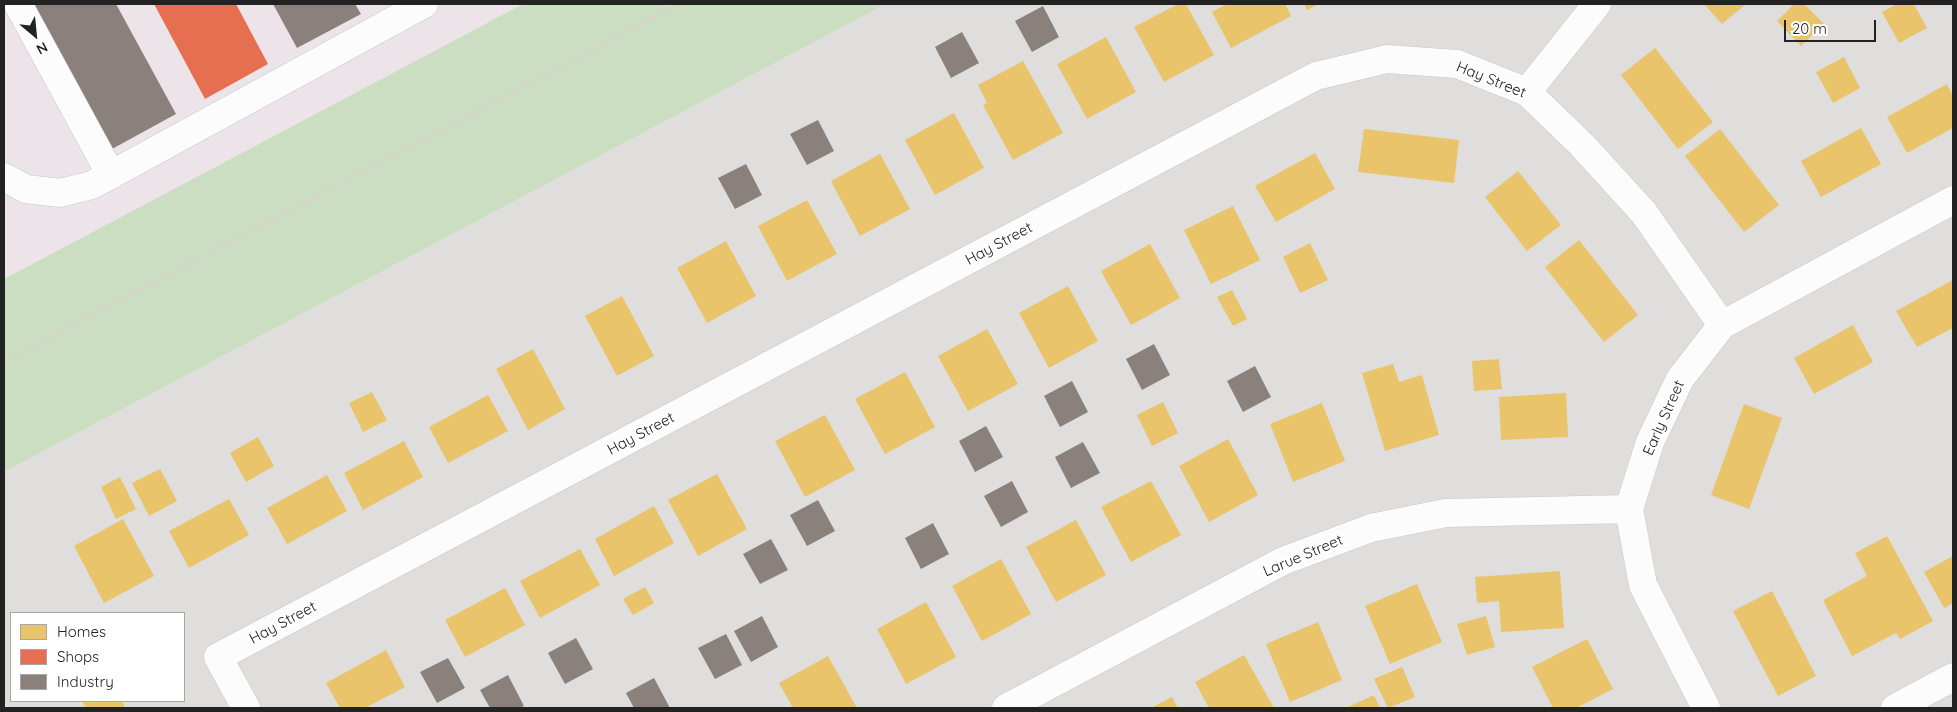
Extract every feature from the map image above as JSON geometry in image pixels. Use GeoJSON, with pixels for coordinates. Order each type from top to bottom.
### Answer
{"type":"FeatureCollection","features":[{"type":"Feature","properties":{"kind":"street"},"geometry":{"type":"LineString","coordinates":[[18,4],[111,175]]}},
{"type":"Feature","properties":{"kind":"street"},"geometry":{"type":"LineString","coordinates":[[4,177],[26,190],[60,193],[92,185],[424,4]]}},
{"type":"Feature","properties":{"kind":"street"},"geometry":{"type":"LineString","coordinates":[[1527,92],[1597,4]]}},
{"type":"Feature","properties":{"kind":"street","name":"Hay Street"},"geometry":{"type":"LineString","coordinates":[[246,708],[218,657],[1316,76],[1387,59],[1405,60],[1457,64],[1527,92],[1582,145],[1644,212],[1722,326]]}},
{"type":"Feature","properties":{"kind":"street","name":"Early Street"},"geometry":{"type":"LineString","coordinates":[[1706,708],[1642,585],[1630,509],[1650,442],[1680,378],[1722,326],[1953,200]]}},
{"type":"Feature","properties":{"kind":"street","name":"Larue Street"},"geometry":{"type":"LineString","coordinates":[[1006,708],[1283,562],[1371,528],[1446,513],[1630,509]]}},
{"type":"Feature","properties":{"kind":"street"},"geometry":{"type":"LineString","coordinates":[[1895,708],[1953,677]]}},
{"type":"Feature","properties":{"kind":"path"},"geometry":{"type":"LineString","coordinates":[[4,362],[679,4]]}},
{"type":"Feature","properties":{"kind":"shaded area"},"geometry":{"type":"Polygon","coordinates":[[[4,4],[523,4],[4,279],[4,4]]]}},
{"type":"Feature","properties":{"kind":"shaded area"},"geometry":{"type":"Polygon","coordinates":[[[886,4],[1953,4],[1953,708],[7,708],[4,702],[4,472],[886,4]]]}},
{"type":"Feature","properties":{"kind":"green space"},"geometry":{"type":"Polygon","coordinates":[[[523,4],[886,4],[4,472],[4,279],[523,4]]]}},
{"type":"Feature","properties":{"kind":"building: Homes"},"geometry":{"type":"Polygon","coordinates":[[[1178,4],[1186,4],[1214,55],[1164,82],[1134,27],[1178,4]]]}},
{"type":"Feature","properties":{"kind":"building: Homes"},"geometry":{"type":"Polygon","coordinates":[[[1227,4],[1285,4],[1291,16],[1231,48],[1212,12],[1227,4]]]}},
{"type":"Feature","properties":{"kind":"building: Homes"},"geometry":{"type":"Polygon","coordinates":[[[1304,4],[1319,4],[1307,10],[1304,4]]]}},
{"type":"Feature","properties":{"kind":"building: Homes"},"geometry":{"type":"Polygon","coordinates":[[[1704,4],[1746,4],[1722,24],[1704,4]]]}},
{"type":"Feature","properties":{"kind":"building: Homes"},"geometry":{"type":"Polygon","coordinates":[[[1794,4],[1804,4],[1824,24],[1801,46],[1777,21],[1794,4]]]}},
{"type":"Feature","properties":{"kind":"building: Homes"},"geometry":{"type":"Polygon","coordinates":[[[1897,4],[1914,4],[1927,28],[1899,43],[1882,12],[1897,4]]]}},
{"type":"Feature","properties":{"kind":"building: Homes"},"geometry":{"type":"Polygon","coordinates":[[[1106,37],[1136,92],[1087,119],[1057,64],[1106,37]]]}},
{"type":"Feature","properties":{"kind":"building: Homes"},"geometry":{"type":"Polygon","coordinates":[[[1655,48],[1713,122],[1678,149],[1621,75],[1655,48]]]}},
{"type":"Feature","properties":{"kind":"building: Homes"},"geometry":{"type":"Polygon","coordinates":[[[1844,57],[1860,88],[1833,103],[1816,72],[1844,57]]]}},
{"type":"Feature","properties":{"kind":"building: Homes"},"geometry":{"type":"Polygon","coordinates":[[[1023,61],[1063,133],[1013,160],[983,105],[987,103],[978,85],[1023,61]]]}},
{"type":"Feature","properties":{"kind":"building: Homes"},"geometry":{"type":"Polygon","coordinates":[[[1947,84],[1953,96],[1953,128],[1907,153],[1887,117],[1947,84]]]}},
{"type":"Feature","properties":{"kind":"building: Homes"},"geometry":{"type":"Polygon","coordinates":[[[954,113],[984,168],[935,195],[905,140],[954,113]]]}},
{"type":"Feature","properties":{"kind":"building: Homes"},"geometry":{"type":"Polygon","coordinates":[[[1861,128],[1881,164],[1821,197],[1801,161],[1861,128]]]}},
{"type":"Feature","properties":{"kind":"building: Homes"},"geometry":{"type":"Polygon","coordinates":[[[1364,129],[1459,140],[1454,183],[1358,172],[1364,129]]]}},
{"type":"Feature","properties":{"kind":"building: Homes"},"geometry":{"type":"Polygon","coordinates":[[[1720,129],[1779,205],[1744,232],[1685,156],[1720,129]]]}},
{"type":"Feature","properties":{"kind":"building: Homes"},"geometry":{"type":"Polygon","coordinates":[[[1315,153],[1335,189],[1276,222],[1255,186],[1315,153]]]}},
{"type":"Feature","properties":{"kind":"building: Homes"},"geometry":{"type":"Polygon","coordinates":[[[880,154],[910,209],[860,236],[831,181],[880,154]]]}},
{"type":"Feature","properties":{"kind":"building: Homes"},"geometry":{"type":"Polygon","coordinates":[[[1518,171],[1561,225],[1527,251],[1485,197],[1518,171]]]}},
{"type":"Feature","properties":{"kind":"building: Homes"},"geometry":{"type":"Polygon","coordinates":[[[807,200],[837,254],[787,281],[758,226],[807,200]]]}},
{"type":"Feature","properties":{"kind":"building: Homes"},"geometry":{"type":"Polygon","coordinates":[[[1233,206],[1260,260],[1211,284],[1184,230],[1233,206]]]}},
{"type":"Feature","properties":{"kind":"building: Homes"},"geometry":{"type":"Polygon","coordinates":[[[1579,240],[1638,315],[1604,342],[1545,267],[1579,240]]]}},
{"type":"Feature","properties":{"kind":"building: Homes"},"geometry":{"type":"Polygon","coordinates":[[[726,241],[756,296],[707,323],[677,268],[726,241]]]}},
{"type":"Feature","properties":{"kind":"building: Homes"},"geometry":{"type":"Polygon","coordinates":[[[1310,243],[1328,280],[1300,293],[1283,257],[1310,243]]]}},
{"type":"Feature","properties":{"kind":"building: Homes"},"geometry":{"type":"Polygon","coordinates":[[[1150,244],[1180,298],[1131,325],[1101,271],[1150,244]]]}},
{"type":"Feature","properties":{"kind":"building: Homes"},"geometry":{"type":"Polygon","coordinates":[[[1953,280],[1953,328],[1917,347],[1896,311],[1953,280]]]}},
{"type":"Feature","properties":{"kind":"building: Homes"},"geometry":{"type":"Polygon","coordinates":[[[1068,286],[1098,341],[1049,368],[1019,313],[1068,286]]]}},
{"type":"Feature","properties":{"kind":"building: Homes"},"geometry":{"type":"Polygon","coordinates":[[[1232,290],[1247,319],[1233,326],[1217,297],[1232,290]]]}},
{"type":"Feature","properties":{"kind":"building: Homes"},"geometry":{"type":"Polygon","coordinates":[[[622,296],[654,356],[617,376],[585,316],[622,296]]]}},
{"type":"Feature","properties":{"kind":"building: Homes"},"geometry":{"type":"Polygon","coordinates":[[[1853,325],[1873,362],[1814,394],[1794,358],[1853,325]]]}},
{"type":"Feature","properties":{"kind":"building: Homes"},"geometry":{"type":"Polygon","coordinates":[[[987,329],[1018,384],[968,411],[938,356],[987,329]]]}},
{"type":"Feature","properties":{"kind":"building: Homes"},"geometry":{"type":"Polygon","coordinates":[[[533,349],[565,409],[528,430],[496,369],[533,349]]]}},
{"type":"Feature","properties":{"kind":"building: Homes"},"geometry":{"type":"Polygon","coordinates":[[[1499,359],[1502,389],[1474,391],[1472,361],[1499,359]]]}},
{"type":"Feature","properties":{"kind":"building: Homes"},"geometry":{"type":"Polygon","coordinates":[[[1393,364],[1399,382],[1422,375],[1439,435],[1385,451],[1362,373],[1393,364]]]}},
{"type":"Feature","properties":{"kind":"building: Homes"},"geometry":{"type":"Polygon","coordinates":[[[905,372],[935,427],[885,454],[855,399],[905,372]]]}},
{"type":"Feature","properties":{"kind":"building: Homes"},"geometry":{"type":"Polygon","coordinates":[[[372,392],[387,420],[363,432],[349,403],[372,392]]]}},
{"type":"Feature","properties":{"kind":"building: Homes"},"geometry":{"type":"Polygon","coordinates":[[[1566,393],[1568,437],[1501,440],[1499,397],[1566,393]]]}},
{"type":"Feature","properties":{"kind":"building: Homes"},"geometry":{"type":"Polygon","coordinates":[[[488,395],[508,431],[448,463],[429,427],[488,395]]]}},
{"type":"Feature","properties":{"kind":"building: Homes"},"geometry":{"type":"Polygon","coordinates":[[[1163,402],[1178,433],[1152,446],[1137,415],[1163,402]]]}},
{"type":"Feature","properties":{"kind":"building: Homes"},"geometry":{"type":"Polygon","coordinates":[[[1322,403],[1345,461],[1293,482],[1270,424],[1322,403]]]}},
{"type":"Feature","properties":{"kind":"building: Homes"},"geometry":{"type":"Polygon","coordinates":[[[1744,404],[1782,418],[1749,509],[1711,495],[1744,404]]]}},
{"type":"Feature","properties":{"kind":"building: Homes"},"geometry":{"type":"Polygon","coordinates":[[[825,415],[855,470],[805,497],[775,441],[825,415]]]}},
{"type":"Feature","properties":{"kind":"building: Homes"},"geometry":{"type":"Polygon","coordinates":[[[258,437],[274,466],[246,482],[230,453],[258,437]]]}},
{"type":"Feature","properties":{"kind":"building: Homes"},"geometry":{"type":"Polygon","coordinates":[[[1228,439],[1258,495],[1209,522],[1179,466],[1228,439]]]}},
{"type":"Feature","properties":{"kind":"building: Homes"},"geometry":{"type":"Polygon","coordinates":[[[404,441],[423,477],[363,510],[344,473],[404,441]]]}},
{"type":"Feature","properties":{"kind":"building: Homes"},"geometry":{"type":"Polygon","coordinates":[[[160,469],[177,501],[149,516],[132,483],[160,469]]]}},
{"type":"Feature","properties":{"kind":"building: Homes"},"geometry":{"type":"Polygon","coordinates":[[[717,474],[747,529],[698,556],[668,500],[717,474]]]}},
{"type":"Feature","properties":{"kind":"building: Homes"},"geometry":{"type":"Polygon","coordinates":[[[327,475],[347,511],[287,544],[267,508],[327,475]]]}},
{"type":"Feature","properties":{"kind":"building: Homes"},"geometry":{"type":"Polygon","coordinates":[[[120,477],[136,509],[116,519],[101,487],[120,477]]]}},
{"type":"Feature","properties":{"kind":"building: Homes"},"geometry":{"type":"Polygon","coordinates":[[[1151,481],[1181,535],[1131,562],[1101,507],[1151,481]]]}},
{"type":"Feature","properties":{"kind":"building: Homes"},"geometry":{"type":"Polygon","coordinates":[[[229,499],[249,535],[189,568],[169,531],[229,499]]]}},
{"type":"Feature","properties":{"kind":"building: Homes"},"geometry":{"type":"Polygon","coordinates":[[[654,506],[674,543],[614,576],[595,539],[654,506]]]}},
{"type":"Feature","properties":{"kind":"building: Homes"},"geometry":{"type":"Polygon","coordinates":[[[123,519],[154,576],[104,603],[74,546],[123,519]]]}},
{"type":"Feature","properties":{"kind":"building: Homes"},"geometry":{"type":"Polygon","coordinates":[[[1076,520],[1106,575],[1056,602],[1026,547],[1076,520]]]}},
{"type":"Feature","properties":{"kind":"building: Homes"},"geometry":{"type":"Polygon","coordinates":[[[1887,536],[1933,621],[1900,639],[1896,633],[1852,656],[1823,600],[1867,576],[1855,553],[1887,536]]]}},
{"type":"Feature","properties":{"kind":"building: Homes"},"geometry":{"type":"Polygon","coordinates":[[[580,549],[600,585],[540,618],[520,581],[580,549]]]}},
{"type":"Feature","properties":{"kind":"building: Homes"},"geometry":{"type":"Polygon","coordinates":[[[1953,556],[1953,603],[1944,608],[1924,572],[1953,556]]]}},
{"type":"Feature","properties":{"kind":"building: Homes"},"geometry":{"type":"Polygon","coordinates":[[[1001,559],[1031,614],[982,641],[952,586],[1001,559]]]}},
{"type":"Feature","properties":{"kind":"building: Homes"},"geometry":{"type":"Polygon","coordinates":[[[1560,571],[1564,628],[1501,632],[1499,601],[1477,603],[1475,577],[1560,571]]]}},
{"type":"Feature","properties":{"kind":"building: Homes"},"geometry":{"type":"Polygon","coordinates":[[[1417,584],[1442,642],[1390,664],[1365,606],[1417,584]]]}},
{"type":"Feature","properties":{"kind":"building: Homes"},"geometry":{"type":"Polygon","coordinates":[[[645,587],[654,603],[633,615],[623,599],[645,587]]]}},
{"type":"Feature","properties":{"kind":"building: Homes"},"geometry":{"type":"Polygon","coordinates":[[[505,588],[525,625],[465,657],[445,620],[505,588]]]}},
{"type":"Feature","properties":{"kind":"building: Homes"},"geometry":{"type":"Polygon","coordinates":[[[1772,591],[1816,676],[1778,696],[1733,611],[1772,591]]]}},
{"type":"Feature","properties":{"kind":"building: Homes"},"geometry":{"type":"Polygon","coordinates":[[[926,602],[956,657],[906,684],[877,629],[926,602]]]}},
{"type":"Feature","properties":{"kind":"building: Homes"},"geometry":{"type":"Polygon","coordinates":[[[1486,616],[1495,647],[1467,655],[1457,624],[1486,616]]]}},
{"type":"Feature","properties":{"kind":"building: Homes"},"geometry":{"type":"Polygon","coordinates":[[[1318,622],[1342,680],[1290,702],[1266,644],[1318,622]]]}},
{"type":"Feature","properties":{"kind":"building: Homes"},"geometry":{"type":"Polygon","coordinates":[[[1587,639],[1613,689],[1576,708],[1553,708],[1532,667],[1587,639]]]}},
{"type":"Feature","properties":{"kind":"building: Homes"},"geometry":{"type":"Polygon","coordinates":[[[386,650],[405,687],[365,708],[340,708],[326,683],[386,650]]]}},
{"type":"Feature","properties":{"kind":"building: Homes"},"geometry":{"type":"Polygon","coordinates":[[[1244,655],[1274,708],[1209,708],[1195,682],[1244,655]]]}},
{"type":"Feature","properties":{"kind":"building: Homes"},"geometry":{"type":"Polygon","coordinates":[[[828,656],[857,708],[793,708],[779,683],[828,656]]]}},
{"type":"Feature","properties":{"kind":"building: Homes"},"geometry":{"type":"Polygon","coordinates":[[[1402,667],[1415,697],[1388,708],[1374,679],[1402,667]]]}},
{"type":"Feature","properties":{"kind":"building: Homes"},"geometry":{"type":"Polygon","coordinates":[[[1374,695],[1380,708],[1346,708],[1374,695]]]}},
{"type":"Feature","properties":{"kind":"building: Homes"},"geometry":{"type":"Polygon","coordinates":[[[1172,697],[1178,708],[1151,708],[1172,697]]]}},
{"type":"Feature","properties":{"kind":"building: Homes"},"geometry":{"type":"Polygon","coordinates":[[[83,702],[122,702],[125,708],[86,708],[83,702]]]}},
{"type":"Feature","properties":{"kind":"building: Shops"},"geometry":{"type":"Polygon","coordinates":[[[154,4],[236,4],[268,64],[205,99],[154,4]]]}},
{"type":"Feature","properties":{"kind":"building: Industry"},"geometry":{"type":"Polygon","coordinates":[[[33,4],[116,4],[176,114],[112,149],[33,4]]]}},
{"type":"Feature","properties":{"kind":"building: Industry"},"geometry":{"type":"Polygon","coordinates":[[[273,4],[355,4],[361,14],[297,48],[273,4]]]}},
{"type":"Feature","properties":{"kind":"building: Industry"},"geometry":{"type":"Polygon","coordinates":[[[1043,6],[1059,37],[1032,52],[1015,21],[1043,6]]]}},
{"type":"Feature","properties":{"kind":"building: Industry"},"geometry":{"type":"Polygon","coordinates":[[[962,32],[979,63],[951,78],[935,47],[962,32]]]}},
{"type":"Feature","properties":{"kind":"building: Industry"},"geometry":{"type":"Polygon","coordinates":[[[818,120],[834,151],[807,165],[790,134],[818,120]]]}},
{"type":"Feature","properties":{"kind":"building: Industry"},"geometry":{"type":"Polygon","coordinates":[[[746,164],[762,195],[735,209],[718,178],[746,164]]]}},
{"type":"Feature","properties":{"kind":"building: Industry"},"geometry":{"type":"Polygon","coordinates":[[[1154,344],[1170,375],[1142,390],[1126,359],[1154,344]]]}},
{"type":"Feature","properties":{"kind":"building: Industry"},"geometry":{"type":"Polygon","coordinates":[[[1255,366],[1271,397],[1243,412],[1227,381],[1255,366]]]}},
{"type":"Feature","properties":{"kind":"building: Industry"},"geometry":{"type":"Polygon","coordinates":[[[1072,381],[1088,412],[1060,427],[1044,396],[1072,381]]]}},
{"type":"Feature","properties":{"kind":"building: Industry"},"geometry":{"type":"Polygon","coordinates":[[[986,426],[1003,457],[975,472],[959,441],[986,426]]]}},
{"type":"Feature","properties":{"kind":"building: Industry"},"geometry":{"type":"Polygon","coordinates":[[[1083,442],[1100,473],[1071,488],[1055,457],[1083,442]]]}},
{"type":"Feature","properties":{"kind":"building: Industry"},"geometry":{"type":"Polygon","coordinates":[[[1012,481],[1028,512],[1001,527],[984,496],[1012,481]]]}},
{"type":"Feature","properties":{"kind":"building: Industry"},"geometry":{"type":"Polygon","coordinates":[[[818,500],[835,531],[807,546],[790,515],[818,500]]]}},
{"type":"Feature","properties":{"kind":"building: Industry"},"geometry":{"type":"Polygon","coordinates":[[[933,523],[949,554],[921,569],[905,538],[933,523]]]}},
{"type":"Feature","properties":{"kind":"building: Industry"},"geometry":{"type":"Polygon","coordinates":[[[771,539],[788,570],[760,584],[743,554],[771,539]]]}},
{"type":"Feature","properties":{"kind":"building: Industry"},"geometry":{"type":"Polygon","coordinates":[[[762,616],[778,647],[751,662],[734,631],[762,616]]]}},
{"type":"Feature","properties":{"kind":"building: Industry"},"geometry":{"type":"Polygon","coordinates":[[[726,634],[742,665],[715,679],[698,648],[726,634]]]}},
{"type":"Feature","properties":{"kind":"building: Industry"},"geometry":{"type":"Polygon","coordinates":[[[576,638],[593,669],[565,684],[548,653],[576,638]]]}},
{"type":"Feature","properties":{"kind":"building: Industry"},"geometry":{"type":"Polygon","coordinates":[[[448,658],[465,688],[437,703],[420,672],[448,658]]]}},
{"type":"Feature","properties":{"kind":"building: Industry"},"geometry":{"type":"Polygon","coordinates":[[[508,675],[524,706],[519,708],[490,708],[480,690],[508,675]]]}},
{"type":"Feature","properties":{"kind":"building: Industry"},"geometry":{"type":"Polygon","coordinates":[[[654,678],[670,708],[634,708],[626,693],[654,678]]]}}]}
